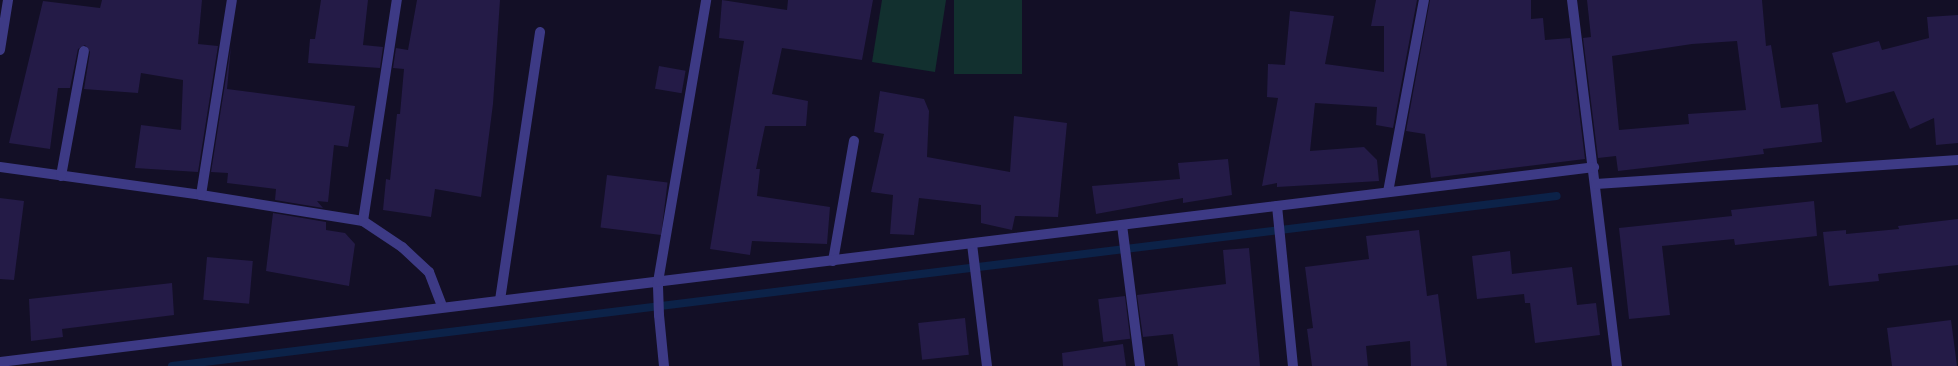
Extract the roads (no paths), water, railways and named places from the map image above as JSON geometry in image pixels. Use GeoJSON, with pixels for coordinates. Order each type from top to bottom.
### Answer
{"type":"FeatureCollection","features":[{"type":"Feature","properties":{"kind":"street"},"geometry":{"type":"LineString","coordinates":[[0,50],[8,0]]}},
{"type":"Feature","properties":{"kind":"street"},"geometry":{"type":"LineString","coordinates":[[201,195],[232,0]]}},
{"type":"Feature","properties":{"kind":"street"},"geometry":{"type":"LineString","coordinates":[[363,221],[397,0]]}},
{"type":"Feature","properties":{"kind":"street"},"geometry":{"type":"LineString","coordinates":[[664,366],[659,316],[660,293],[658,282],[706,0]]}},
{"type":"Feature","properties":{"kind":"street"},"geometry":{"type":"LineString","coordinates":[[1388,192],[1424,0]]}},
{"type":"Feature","properties":{"kind":"street"},"geometry":{"type":"LineString","coordinates":[[1572,0],[1594,166],[1617,366]]}},
{"type":"Feature","properties":{"kind":"street"},"geometry":{"type":"LineString","coordinates":[[500,300],[540,32]]}},
{"type":"Feature","properties":{"kind":"street"},"geometry":{"type":"LineString","coordinates":[[61,176],[84,51]]}},
{"type":"Feature","properties":{"kind":"street"},"geometry":{"type":"LineString","coordinates":[[833,261],[854,141]]}},
{"type":"Feature","properties":{"kind":"street"},"geometry":{"type":"LineString","coordinates":[[1596,184],[1958,160]]}},
{"type":"Feature","properties":{"kind":"street"},"geometry":{"type":"LineString","coordinates":[[0,362],[442,306],[833,261],[1594,166]]}},
{"type":"Feature","properties":{"kind":"street"},"geometry":{"type":"LineString","coordinates":[[0,167],[201,195],[363,221],[402,247],[429,272],[442,306]]}},
{"type":"Feature","properties":{"kind":"street"},"geometry":{"type":"LineString","coordinates":[[1277,206],[1293,366]]}},
{"type":"Feature","properties":{"kind":"street"},"geometry":{"type":"LineString","coordinates":[[1122,225],[1140,366]]}},
{"type":"Feature","properties":{"kind":"street"},"geometry":{"type":"LineString","coordinates":[[972,244],[987,366]]}},
{"type":"Feature","properties":{"kind":"waterway"},"geometry":{"type":"LineString","coordinates":[[172,366],[1557,196]]}}]}
